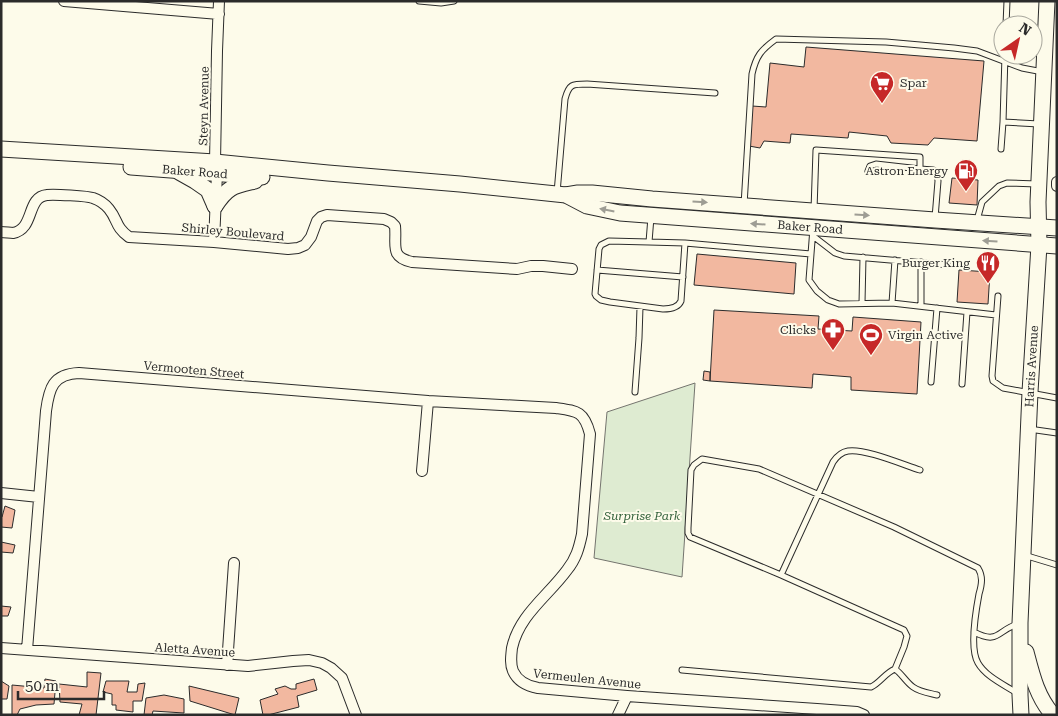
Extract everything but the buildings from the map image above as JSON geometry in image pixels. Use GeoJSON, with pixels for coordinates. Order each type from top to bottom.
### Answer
{"type":"FeatureCollection","features":[{"type":"Feature","properties":{"kind":"main road","name":"Harris Avenue"},"geometry":{"type":"LineString","coordinates":[[1021,715],[1020,623],[1030,392],[1039,245],[1039,184],[1047,1]]}},
{"type":"Feature","properties":{"kind":"main road","name":"Baker Road"},"geometry":{"type":"LineString","coordinates":[[1,149],[102,154],[216,168],[268,177],[305,180],[328,173]]}},
{"type":"Feature","properties":{"kind":"main road","name":"Baker Road"},"geometry":{"type":"LineString","coordinates":[[60,153],[106,164],[175,170],[216,168],[328,173],[562,194],[592,193],[744,206],[1057,228]]}},
{"type":"Feature","properties":{"kind":"main road"},"geometry":{"type":"LineString","coordinates":[[175,170],[208,190],[215,206]]}},
{"type":"Feature","properties":{"kind":"main road"},"geometry":{"type":"LineString","coordinates":[[215,206],[222,195],[235,185],[268,177]]}},
{"type":"Feature","properties":{"kind":"main road","name":"Baker Road"},"geometry":{"type":"LineString","coordinates":[[562,194],[587,206],[620,213],[813,232],[1057,246]]}},
{"type":"Feature","properties":{"kind":"main road"},"geometry":{"type":"LineString","coordinates":[[1020,640],[1030,672],[1044,704],[1052,715]]}},
{"type":"Feature","properties":{"kind":"main road"},"geometry":{"type":"LineString","coordinates":[[1020,695],[1052,715]]}},
{"type":"Feature","properties":{"kind":"street"},"geometry":{"type":"LineString","coordinates":[[64,1],[219,14]]}},
{"type":"Feature","properties":{"kind":"street","name":"Steyn Avenue"},"geometry":{"type":"LineString","coordinates":[[214,242],[219,1]]}},
{"type":"Feature","properties":{"kind":"street","name":"Shirley Boulevard"},"geometry":{"type":"LineString","coordinates":[[1,232],[13,233],[22,229],[29,219],[38,198],[46,194],[93,198],[101,202],[113,214],[121,232],[129,236],[288,249],[298,248],[305,244],[311,237],[317,221],[321,217],[328,215],[353,216],[384,219],[391,222],[395,226],[397,255],[403,260],[490,268],[517,269],[543,266],[572,269]]}},
{"type":"Feature","properties":{"kind":"street","name":"Vermooten Street"},"geometry":{"type":"LineString","coordinates":[[27,650],[48,396],[52,386],[59,378],[79,373],[428,401],[556,408],[571,411],[584,418],[590,434]]}},
{"type":"Feature","properties":{"kind":"street"},"geometry":{"type":"LineString","coordinates":[[422,471],[428,401]]}},
{"type":"Feature","properties":{"kind":"street","name":"Vermeulen Avenue"},"geometry":{"type":"LineString","coordinates":[[590,434],[582,534],[579,547],[575,559],[567,571],[521,624],[514,641],[510,663],[517,678],[530,687],[627,696],[857,712],[864,715]]}},
{"type":"Feature","properties":{"kind":"street"},"geometry":{"type":"LineString","coordinates":[[1,493],[39,497]]}},
{"type":"Feature","properties":{"kind":"street"},"geometry":{"type":"LineString","coordinates":[[227,665],[234,563]]}},
{"type":"Feature","properties":{"kind":"street","name":"Aletta Avenue"},"geometry":{"type":"LineString","coordinates":[[1,648],[248,666],[309,660],[322,663],[342,678],[356,715]]}},
{"type":"Feature","properties":{"kind":"street"},"geometry":{"type":"LineString","coordinates":[[618,715],[627,696]]}},
{"type":"Feature","properties":{"kind":"lane"},"geometry":{"type":"LineString","coordinates":[[419,1],[441,3],[454,1]]}},
{"type":"Feature","properties":{"kind":"lane"},"geometry":{"type":"LineString","coordinates":[[1006,15],[1007,1]]}},
{"type":"Feature","properties":{"kind":"lane"},"geometry":{"type":"LineString","coordinates":[[744,206],[752,74],[758,56],[764,48],[776,39],[886,42],[977,51],[993,57]]}},
{"type":"Feature","properties":{"kind":"lane"},"geometry":{"type":"LineString","coordinates":[[1001,149],[1005,65]]}},
{"type":"Feature","properties":{"kind":"lane"},"geometry":{"type":"LineString","coordinates":[[1014,65],[1044,73]]}},
{"type":"Feature","properties":{"kind":"lane"},"geometry":{"type":"LineString","coordinates":[[562,194],[564,99],[570,87],[574,84],[715,93]]}},
{"type":"Feature","properties":{"kind":"lane"},"geometry":{"type":"LineString","coordinates":[[1003,122],[1042,124]]}},
{"type":"Feature","properties":{"kind":"lane"},"geometry":{"type":"LineString","coordinates":[[920,168],[920,156],[816,150],[809,280],[820,294],[828,300],[839,304],[892,303],[996,315]]}},
{"type":"Feature","properties":{"kind":"lane"},"geometry":{"type":"LineString","coordinates":[[868,171],[870,166],[876,164],[920,168],[937,172],[935,220]]}},
{"type":"Feature","properties":{"kind":"lane"},"geometry":{"type":"LineString","coordinates":[[977,223],[982,202],[999,186],[1007,182],[1039,184]]}},
{"type":"Feature","properties":{"kind":"lane"},"geometry":{"type":"LineString","coordinates":[[649,242],[652,199]]}},
{"type":"Feature","properties":{"kind":"lane"},"geometry":{"type":"LineString","coordinates":[[813,232],[835,253],[948,265]]}},
{"type":"Feature","properties":{"kind":"lane"},"geometry":{"type":"LineString","coordinates":[[685,243],[681,302],[678,306],[671,309],[640,307],[598,299],[595,294],[599,249],[604,242],[685,243],[811,254]]}},
{"type":"Feature","properties":{"kind":"lane"},"geometry":{"type":"LineString","coordinates":[[862,303],[863,257]]}},
{"type":"Feature","properties":{"kind":"lane"},"geometry":{"type":"LineString","coordinates":[[892,303],[895,260]]}},
{"type":"Feature","properties":{"kind":"lane"},"geometry":{"type":"LineString","coordinates":[[921,262],[922,306]]}},
{"type":"Feature","properties":{"kind":"lane"},"geometry":{"type":"LineString","coordinates":[[597,270],[683,277]]}},
{"type":"Feature","properties":{"kind":"lane"},"geometry":{"type":"LineString","coordinates":[[998,296],[993,381],[1003,388],[1057,398]]}},
{"type":"Feature","properties":{"kind":"lane"},"geometry":{"type":"LineString","coordinates":[[635,392],[640,307]]}},
{"type":"Feature","properties":{"kind":"lane"},"geometry":{"type":"LineString","coordinates":[[931,382],[937,308]]}},
{"type":"Feature","properties":{"kind":"lane"},"geometry":{"type":"LineString","coordinates":[[962,384],[967,312]]}},
{"type":"Feature","properties":{"kind":"lane"},"geometry":{"type":"LineString","coordinates":[[1029,429],[1057,433]]}},
{"type":"Feature","properties":{"kind":"lane"},"geometry":{"type":"LineString","coordinates":[[781,575],[833,462],[841,454],[847,451],[858,451],[920,470]]}},
{"type":"Feature","properties":{"kind":"lane"},"geometry":{"type":"LineString","coordinates":[[682,670],[871,687],[876,685],[888,673],[895,670],[907,636],[904,630],[690,537],[688,531],[692,467],[702,459],[759,469],[903,531],[978,568],[982,580],[974,632],[975,653],[978,664],[988,674],[1020,695]]}},
{"type":"Feature","properties":{"kind":"lane"},"geometry":{"type":"LineString","coordinates":[[1023,555],[1057,565]]}},
{"type":"Feature","properties":{"kind":"lane"},"geometry":{"type":"LineString","coordinates":[[974,632],[983,637],[993,638],[1020,623]]}},
{"type":"Feature","properties":{"kind":"lane"},"geometry":{"type":"LineString","coordinates":[[895,670],[914,688],[925,693],[937,695]]}},
{"type":"Feature","properties":{"kind":"green space","name":"Surprise Park"},"geometry":{"type":"Polygon","coordinates":[[[695,383],[682,577],[594,558],[607,412],[695,383]]]}},
{"type":"Feature","properties":{"kind":"place","name":"Spar"},"geometry":{"type":"Point","coordinates":[882,104]}},
{"type":"Feature","properties":{"kind":"place","name":"Astron Energy"},"geometry":{"type":"Point","coordinates":[966,192]}},
{"type":"Feature","properties":{"kind":"place","name":"Burger King"},"geometry":{"type":"Point","coordinates":[988,284]}},
{"type":"Feature","properties":{"kind":"place","name":"Clicks"},"geometry":{"type":"Point","coordinates":[833,351]}},
{"type":"Feature","properties":{"kind":"place","name":"Virgin Active"},"geometry":{"type":"Point","coordinates":[871,356]}}]}
